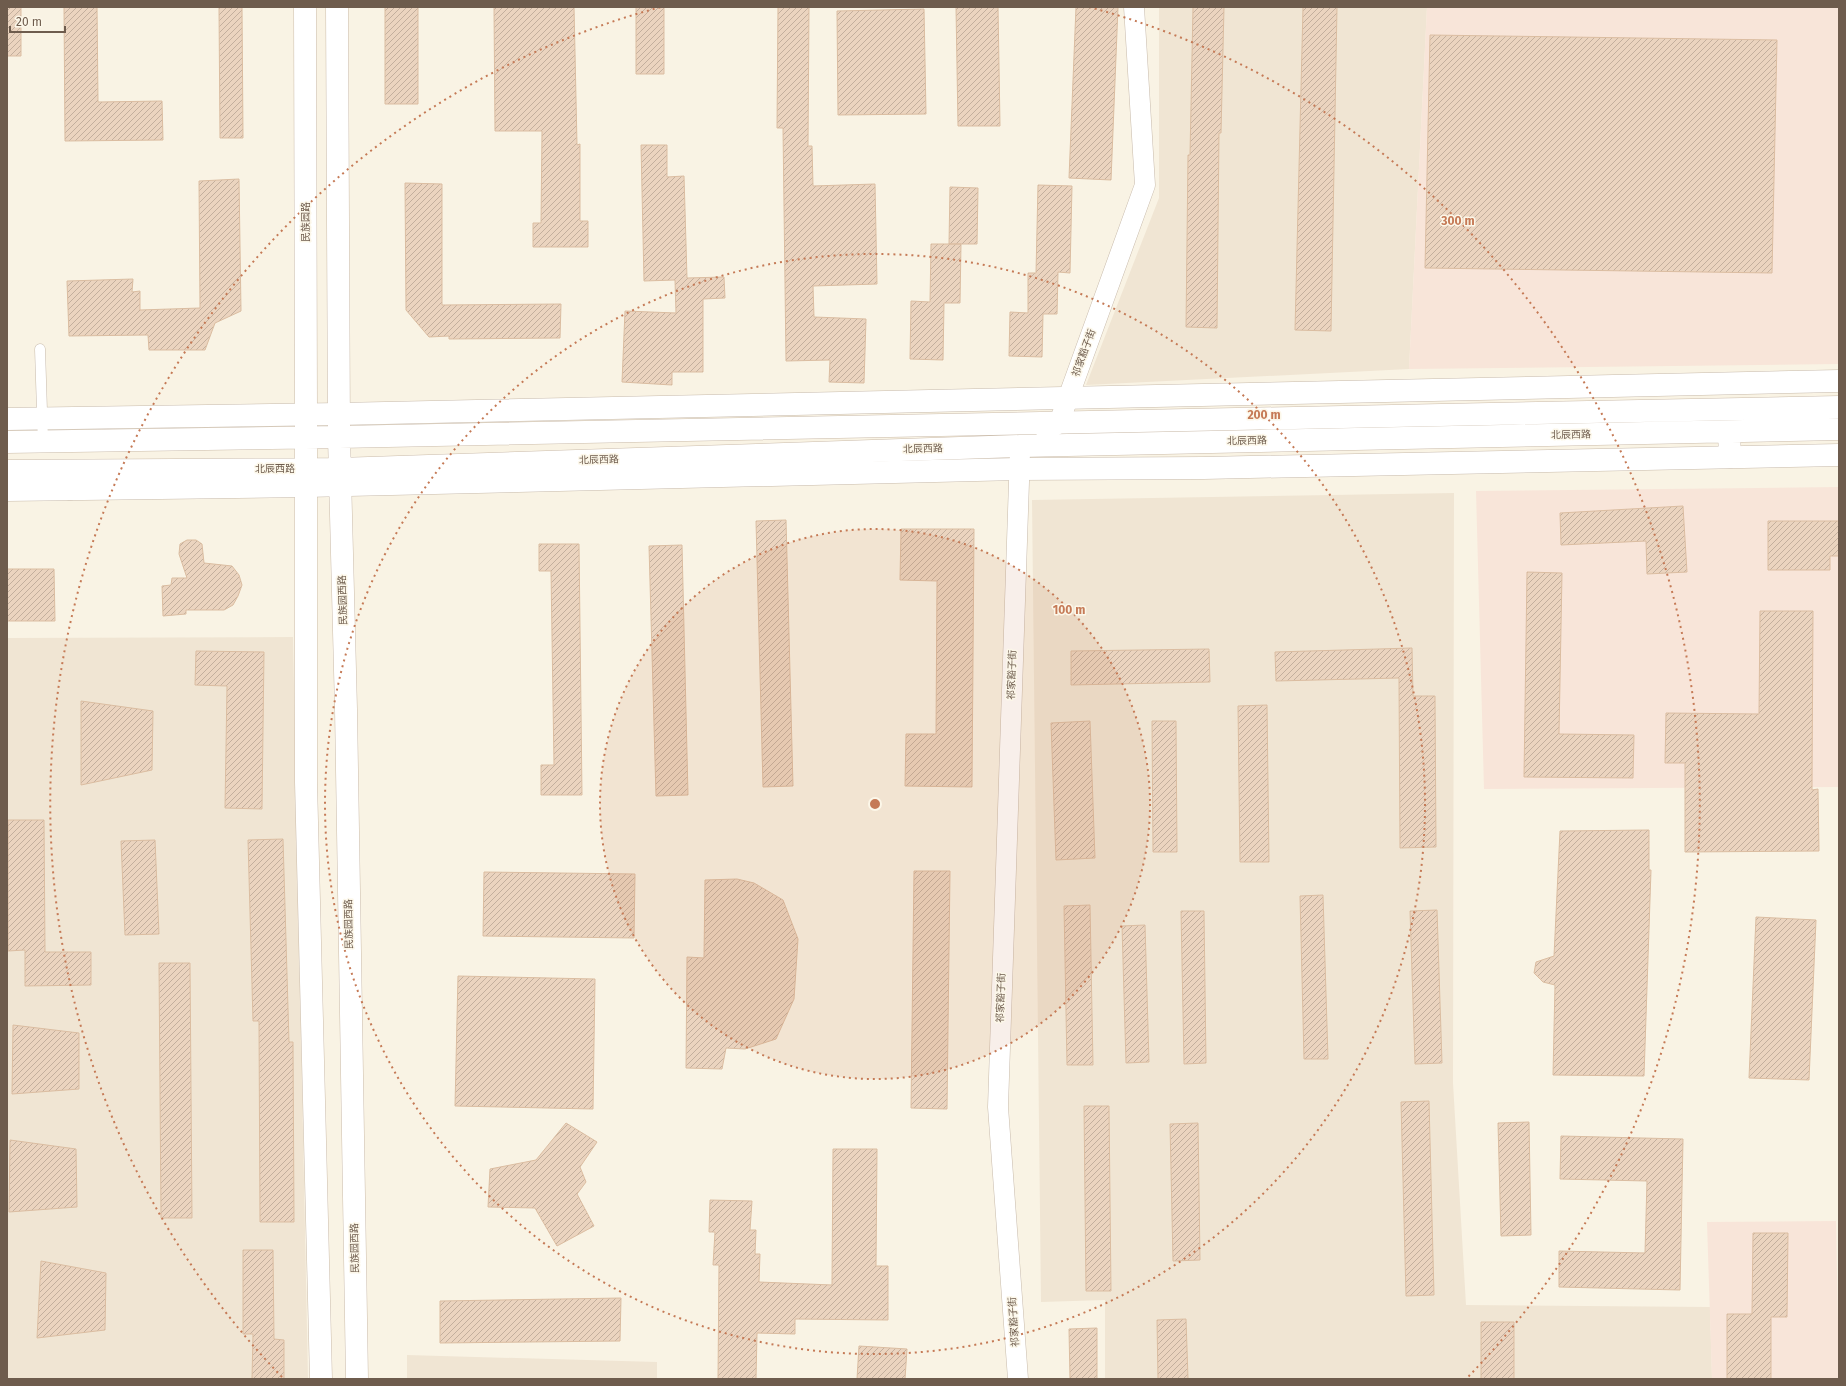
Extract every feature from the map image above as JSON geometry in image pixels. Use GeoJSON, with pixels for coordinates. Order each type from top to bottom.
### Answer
{"type":"FeatureCollection","features":[{"type":"Feature","properties":{"kind":"main road","name":"民族园路"},"geometry":{"type":"LineString","coordinates":[[305,7],[306,478]]}},
{"type":"Feature","properties":{"kind":"main road"},"geometry":{"type":"LineString","coordinates":[[337,7],[339,437]]}},
{"type":"Feature","properties":{"kind":"main road"},"geometry":{"type":"LineString","coordinates":[[7,419],[306,415],[1839,381]]}},
{"type":"Feature","properties":{"kind":"main road"},"geometry":{"type":"LineString","coordinates":[[7,442],[306,438],[1839,407]]}},
{"type":"Feature","properties":{"kind":"main road","name":"北辰西路"},"geometry":{"type":"LineString","coordinates":[[340,477],[1020,446],[1839,429]]}},
{"type":"Feature","properties":{"kind":"main road"},"geometry":{"type":"LineString","coordinates":[[1729,432],[1730,457]]}},
{"type":"Feature","properties":{"kind":"main road","name":"民族园西路"},"geometry":{"type":"LineString","coordinates":[[339,437],[346,709],[357,1379]]}},
{"type":"Feature","properties":{"kind":"main road","name":"北辰西路"},"geometry":{"type":"LineString","coordinates":[[8,477],[70,489],[340,477],[1019,468],[1204,468],[1839,455]]}},
{"type":"Feature","properties":{"kind":"main road","name":"北辰西路"},"geometry":{"type":"LineString","coordinates":[[8,477],[306,478]]}},
{"type":"Feature","properties":{"kind":"main road"},"geometry":{"type":"LineString","coordinates":[[306,478],[306,782],[321,1379]]}},
{"type":"Feature","properties":{"kind":"street","name":"祁家豁子街"},"geometry":{"type":"LineString","coordinates":[[1059,423],[1146,185],[1134,7]]}},
{"type":"Feature","properties":{"kind":"street"},"geometry":{"type":"LineString","coordinates":[[1020,446],[1059,423]]}},
{"type":"Feature","properties":{"kind":"street","name":"祁家豁子街"},"geometry":{"type":"LineString","coordinates":[[1018,1379],[998,1107],[1020,446]]}},
{"type":"Feature","properties":{"kind":"lane"},"geometry":{"type":"LineString","coordinates":[[40,349],[43,442]]}},
{"type":"Feature","properties":{"kind":"shaded area"},"geometry":{"type":"Polygon","coordinates":[[[1159,7],[1427,7],[1409,369],[1086,385],[1159,198],[1159,7]]]}},
{"type":"Feature","properties":{"kind":"shaded area"},"geometry":{"type":"Polygon","coordinates":[[[1427,7],[1839,7],[1839,364],[1409,369],[1427,7]]]}},
{"type":"Feature","properties":{"kind":"shaded area"},"geometry":{"type":"Polygon","coordinates":[[[1839,487],[1839,787],[1484,789],[1476,491],[1839,487]]]}},
{"type":"Feature","properties":{"kind":"shaded area"},"geometry":{"type":"Polygon","coordinates":[[[1454,493],[1453,1083],[1466,1305],[1710,1307],[1712,1379],[1105,1379],[1105,1300],[1041,1302],[1032,500],[1454,493]]]}},
{"type":"Feature","properties":{"kind":"shaded area"},"geometry":{"type":"Polygon","coordinates":[[[293,637],[308,1379],[7,1379],[7,638],[293,637]]]}},
{"type":"Feature","properties":{"kind":"shaded area"},"geometry":{"type":"Polygon","coordinates":[[[1836,1221],[1839,1379],[1712,1379],[1707,1222],[1836,1221]]]}},
{"type":"Feature","properties":{"kind":"shaded area"},"geometry":{"type":"Polygon","coordinates":[[[407,1355],[657,1362],[657,1379],[407,1379],[407,1355]]]}},
{"type":"Feature","properties":{"kind":"building"},"geometry":{"type":"Polygon","coordinates":[[[7,7],[21,7],[21,56],[7,56],[7,7]]]}},
{"type":"Feature","properties":{"kind":"building"},"geometry":{"type":"Polygon","coordinates":[[[64,7],[97,7],[98,102],[162,101],[163,140],[65,141],[64,7]]]}},
{"type":"Feature","properties":{"kind":"building"},"geometry":{"type":"Polygon","coordinates":[[[219,7],[242,7],[243,138],[220,138],[219,7]]]}},
{"type":"Feature","properties":{"kind":"building"},"geometry":{"type":"Polygon","coordinates":[[[385,7],[418,7],[418,104],[385,104],[385,7]]]}},
{"type":"Feature","properties":{"kind":"building"},"geometry":{"type":"Polygon","coordinates":[[[494,7],[574,7],[577,145],[580,144],[580,221],[588,221],[588,247],[533,247],[533,223],[541,223],[542,131],[495,131],[494,7]]]}},
{"type":"Feature","properties":{"kind":"building"},"geometry":{"type":"Polygon","coordinates":[[[636,7],[664,7],[664,74],[636,74],[636,7]]]}},
{"type":"Feature","properties":{"kind":"building"},"geometry":{"type":"Polygon","coordinates":[[[778,7],[809,7],[808,146],[812,146],[813,186],[875,184],[877,284],[813,286],[814,317],[866,319],[864,383],[829,382],[830,360],[786,361],[783,128],[777,128],[778,7]]]}},
{"type":"Feature","properties":{"kind":"building"},"geometry":{"type":"Polygon","coordinates":[[[956,7],[998,7],[1000,126],[958,126],[956,7]]]}},
{"type":"Feature","properties":{"kind":"building"},"geometry":{"type":"Polygon","coordinates":[[[1076,7],[1118,7],[1111,180],[1069,178],[1076,7]]]}},
{"type":"Feature","properties":{"kind":"building"},"geometry":{"type":"Polygon","coordinates":[[[1193,7],[1224,7],[1221,133],[1219,133],[1217,328],[1186,327],[1188,155],[1190,155],[1193,7]]]}},
{"type":"Feature","properties":{"kind":"building"},"geometry":{"type":"Polygon","coordinates":[[[1303,7],[1337,7],[1331,331],[1295,330],[1303,7]]]}},
{"type":"Feature","properties":{"kind":"building"},"geometry":{"type":"Polygon","coordinates":[[[924,9],[926,114],[838,115],[837,11],[924,9]]]}},
{"type":"Feature","properties":{"kind":"building"},"geometry":{"type":"Polygon","coordinates":[[[1430,35],[1777,40],[1772,273],[1425,268],[1430,35]]]}},
{"type":"Feature","properties":{"kind":"building"},"geometry":{"type":"Polygon","coordinates":[[[641,145],[667,145],[667,177],[684,176],[687,278],[724,277],[725,298],[703,299],[703,372],[672,372],[672,385],[622,382],[625,311],[676,313],[675,280],[644,281],[641,145]]]}},
{"type":"Feature","properties":{"kind":"building"},"geometry":{"type":"Polygon","coordinates":[[[239,179],[241,311],[215,323],[205,350],[149,350],[148,335],[69,336],[67,281],[133,279],[132,292],[140,291],[140,310],[200,308],[199,181],[239,179]]]}},
{"type":"Feature","properties":{"kind":"building"},"geometry":{"type":"Polygon","coordinates":[[[405,183],[442,184],[442,305],[561,304],[560,338],[449,339],[449,336],[429,337],[406,310],[405,183]]]}},
{"type":"Feature","properties":{"kind":"building"},"geometry":{"type":"Polygon","coordinates":[[[1038,185],[1072,186],[1070,273],[1058,272],[1057,314],[1043,314],[1042,357],[1009,356],[1010,312],[1028,313],[1028,273],[1036,273],[1038,185]]]}},
{"type":"Feature","properties":{"kind":"building"},"geometry":{"type":"Polygon","coordinates":[[[950,187],[978,188],[977,244],[949,244],[950,187]]]}},
{"type":"Feature","properties":{"kind":"building"},"geometry":{"type":"Polygon","coordinates":[[[931,244],[961,244],[960,303],[944,303],[943,360],[910,359],[911,301],[930,302],[931,244]]]}},
{"type":"Feature","properties":{"kind":"building"},"geometry":{"type":"Polygon","coordinates":[[[1683,506],[1687,572],[1647,574],[1646,541],[1561,545],[1560,513],[1683,506]]]}},
{"type":"Feature","properties":{"kind":"building"},"geometry":{"type":"Polygon","coordinates":[[[786,520],[793,786],[763,787],[756,521],[786,520]]]}},
{"type":"Feature","properties":{"kind":"building"},"geometry":{"type":"Polygon","coordinates":[[[1768,521],[1839,521],[1839,556],[1830,556],[1830,570],[1768,570],[1768,521]]]}},
{"type":"Feature","properties":{"kind":"building"},"geometry":{"type":"Polygon","coordinates":[[[901,529],[974,529],[972,787],[905,786],[906,734],[936,734],[937,581],[900,580],[901,529]]]}},
{"type":"Feature","properties":{"kind":"building"},"geometry":{"type":"Polygon","coordinates":[[[187,540],[196,540],[202,544],[204,563],[232,566],[239,575],[242,585],[233,605],[224,610],[186,610],[186,614],[163,616],[162,586],[171,585],[172,578],[187,578],[179,554],[180,544],[187,540]]]}},
{"type":"Feature","properties":{"kind":"building"},"geometry":{"type":"Polygon","coordinates":[[[539,544],[579,544],[582,795],[541,795],[541,765],[554,765],[551,571],[539,571],[539,544]]]}},
{"type":"Feature","properties":{"kind":"building"},"geometry":{"type":"Polygon","coordinates":[[[682,545],[688,795],[656,796],[649,546],[682,545]]]}},
{"type":"Feature","properties":{"kind":"building"},"geometry":{"type":"Polygon","coordinates":[[[7,569],[54,569],[55,621],[7,621],[7,569]]]}},
{"type":"Feature","properties":{"kind":"building"},"geometry":{"type":"Polygon","coordinates":[[[1527,572],[1562,573],[1559,734],[1634,735],[1633,778],[1524,777],[1527,572]]]}},
{"type":"Feature","properties":{"kind":"building"},"geometry":{"type":"Polygon","coordinates":[[[1760,611],[1813,611],[1812,790],[1818,789],[1819,851],[1685,852],[1685,763],[1665,763],[1666,713],[1759,714],[1760,611]]]}},
{"type":"Feature","properties":{"kind":"building"},"geometry":{"type":"Polygon","coordinates":[[[1412,648],[1413,696],[1435,696],[1436,847],[1400,848],[1399,678],[1276,681],[1275,652],[1412,648]]]}},
{"type":"Feature","properties":{"kind":"building"},"geometry":{"type":"Polygon","coordinates":[[[1209,649],[1210,682],[1071,685],[1071,651],[1209,649]]]}},
{"type":"Feature","properties":{"kind":"building"},"geometry":{"type":"Polygon","coordinates":[[[196,651],[264,652],[262,809],[225,808],[227,686],[195,685],[196,651]]]}},
{"type":"Feature","properties":{"kind":"building"},"geometry":{"type":"Polygon","coordinates":[[[81,701],[153,711],[152,770],[81,785],[81,701]]]}},
{"type":"Feature","properties":{"kind":"building"},"geometry":{"type":"Polygon","coordinates":[[[1267,705],[1269,862],[1240,862],[1238,706],[1267,705]]]}},
{"type":"Feature","properties":{"kind":"building"},"geometry":{"type":"Polygon","coordinates":[[[1090,721],[1095,858],[1056,860],[1051,723],[1090,721]]]}},
{"type":"Feature","properties":{"kind":"building"},"geometry":{"type":"Polygon","coordinates":[[[1152,721],[1176,721],[1177,852],[1153,852],[1152,721]]]}},
{"type":"Feature","properties":{"kind":"building"},"geometry":{"type":"Polygon","coordinates":[[[8,820],[44,820],[45,952],[91,952],[91,985],[25,986],[25,950],[8,951],[8,820]]]}},
{"type":"Feature","properties":{"kind":"building"},"geometry":{"type":"Polygon","coordinates":[[[1649,830],[1649,870],[1651,870],[1644,1076],[1553,1075],[1555,985],[1543,982],[1534,973],[1536,962],[1554,956],[1560,831],[1649,830]]]}},
{"type":"Feature","properties":{"kind":"building"},"geometry":{"type":"Polygon","coordinates":[[[283,839],[289,1042],[293,1042],[294,1222],[260,1222],[259,1021],[253,1021],[248,840],[283,839]]]}},
{"type":"Feature","properties":{"kind":"building"},"geometry":{"type":"Polygon","coordinates":[[[155,840],[159,934],[125,935],[121,841],[155,840]]]}},
{"type":"Feature","properties":{"kind":"building"},"geometry":{"type":"Polygon","coordinates":[[[914,871],[950,871],[947,1109],[911,1108],[914,871]]]}},
{"type":"Feature","properties":{"kind":"building"},"geometry":{"type":"Polygon","coordinates":[[[484,872],[635,874],[634,938],[483,936],[484,872]]]}},
{"type":"Feature","properties":{"kind":"building"},"geometry":{"type":"Polygon","coordinates":[[[737,879],[754,883],[783,900],[798,939],[794,999],[776,1039],[745,1049],[726,1048],[722,1069],[686,1068],[687,957],[704,958],[705,880],[737,879]]]}},
{"type":"Feature","properties":{"kind":"building"},"geometry":{"type":"Polygon","coordinates":[[[1323,895],[1328,1059],[1304,1059],[1300,896],[1323,895]]]}},
{"type":"Feature","properties":{"kind":"building"},"geometry":{"type":"Polygon","coordinates":[[[1090,905],[1093,1065],[1067,1065],[1064,906],[1090,905]]]}},
{"type":"Feature","properties":{"kind":"building"},"geometry":{"type":"Polygon","coordinates":[[[1437,910],[1442,1063],[1415,1064],[1410,911],[1437,910]]]}},
{"type":"Feature","properties":{"kind":"building"},"geometry":{"type":"Polygon","coordinates":[[[1181,911],[1204,911],[1206,1063],[1184,1064],[1181,911]]]}},
{"type":"Feature","properties":{"kind":"building"},"geometry":{"type":"Polygon","coordinates":[[[1756,917],[1816,920],[1809,1080],[1749,1078],[1756,917]]]}},
{"type":"Feature","properties":{"kind":"building"},"geometry":{"type":"Polygon","coordinates":[[[1145,925],[1149,1062],[1126,1063],[1122,926],[1145,925]]]}},
{"type":"Feature","properties":{"kind":"building"},"geometry":{"type":"Polygon","coordinates":[[[159,963],[190,963],[192,1218],[161,1218],[159,963]]]}},
{"type":"Feature","properties":{"kind":"building"},"geometry":{"type":"Polygon","coordinates":[[[458,976],[595,979],[593,1109],[455,1106],[458,976]]]}},
{"type":"Feature","properties":{"kind":"building"},"geometry":{"type":"Polygon","coordinates":[[[13,1025],[79,1033],[79,1089],[12,1094],[13,1025]]]}},
{"type":"Feature","properties":{"kind":"building"},"geometry":{"type":"Polygon","coordinates":[[[1429,1101],[1434,1295],[1406,1296],[1401,1102],[1429,1101]]]}},
{"type":"Feature","properties":{"kind":"building"},"geometry":{"type":"Polygon","coordinates":[[[1084,1106],[1109,1106],[1111,1291],[1086,1291],[1084,1106]]]}},
{"type":"Feature","properties":{"kind":"building"},"geometry":{"type":"Polygon","coordinates":[[[1529,1122],[1531,1235],[1501,1236],[1498,1123],[1529,1122]]]}},
{"type":"Feature","properties":{"kind":"building"},"geometry":{"type":"Polygon","coordinates":[[[566,1123],[597,1142],[580,1167],[586,1182],[577,1194],[594,1226],[557,1246],[535,1208],[488,1207],[490,1169],[536,1160],[566,1123]]]}},
{"type":"Feature","properties":{"kind":"building"},"geometry":{"type":"Polygon","coordinates":[[[1198,1123],[1200,1260],[1173,1261],[1170,1124],[1198,1123]]]}},
{"type":"Feature","properties":{"kind":"building"},"geometry":{"type":"Polygon","coordinates":[[[1561,1136],[1683,1139],[1680,1290],[1559,1287],[1559,1251],[1645,1253],[1647,1181],[1560,1179],[1561,1136]]]}},
{"type":"Feature","properties":{"kind":"building"},"geometry":{"type":"Polygon","coordinates":[[[10,1140],[76,1149],[77,1207],[9,1212],[10,1140]]]}},
{"type":"Feature","properties":{"kind":"building"},"geometry":{"type":"Polygon","coordinates":[[[833,1149],[877,1149],[876,1266],[888,1266],[888,1320],[795,1319],[795,1334],[757,1333],[756,1379],[718,1379],[719,1265],[713,1265],[715,1232],[709,1232],[710,1200],[752,1201],[750,1230],[756,1230],[755,1254],[760,1254],[759,1282],[832,1285],[833,1149]]]}},
{"type":"Feature","properties":{"kind":"building"},"geometry":{"type":"Polygon","coordinates":[[[1753,1233],[1788,1233],[1787,1317],[1771,1317],[1771,1379],[1727,1379],[1727,1314],[1752,1314],[1753,1233]]]}},
{"type":"Feature","properties":{"kind":"building"},"geometry":{"type":"Polygon","coordinates":[[[243,1250],[273,1250],[274,1339],[284,1340],[284,1379],[252,1379],[253,1334],[243,1334],[243,1250]]]}},
{"type":"Feature","properties":{"kind":"building"},"geometry":{"type":"Polygon","coordinates":[[[41,1261],[106,1273],[105,1330],[37,1338],[41,1261]]]}},
{"type":"Feature","properties":{"kind":"building"},"geometry":{"type":"Polygon","coordinates":[[[621,1298],[620,1341],[440,1343],[440,1301],[621,1298]]]}},
{"type":"Feature","properties":{"kind":"building"},"geometry":{"type":"Polygon","coordinates":[[[1186,1319],[1188,1379],[1158,1379],[1157,1320],[1186,1319]]]}},
{"type":"Feature","properties":{"kind":"building"},"geometry":{"type":"Polygon","coordinates":[[[1481,1322],[1514,1322],[1514,1379],[1481,1379],[1481,1322]]]}},
{"type":"Feature","properties":{"kind":"building"},"geometry":{"type":"Polygon","coordinates":[[[1097,1328],[1097,1379],[1070,1379],[1069,1329],[1097,1328]]]}},
{"type":"Feature","properties":{"kind":"building"},"geometry":{"type":"Polygon","coordinates":[[[859,1346],[907,1349],[905,1379],[857,1379],[859,1346]]]}}]}
